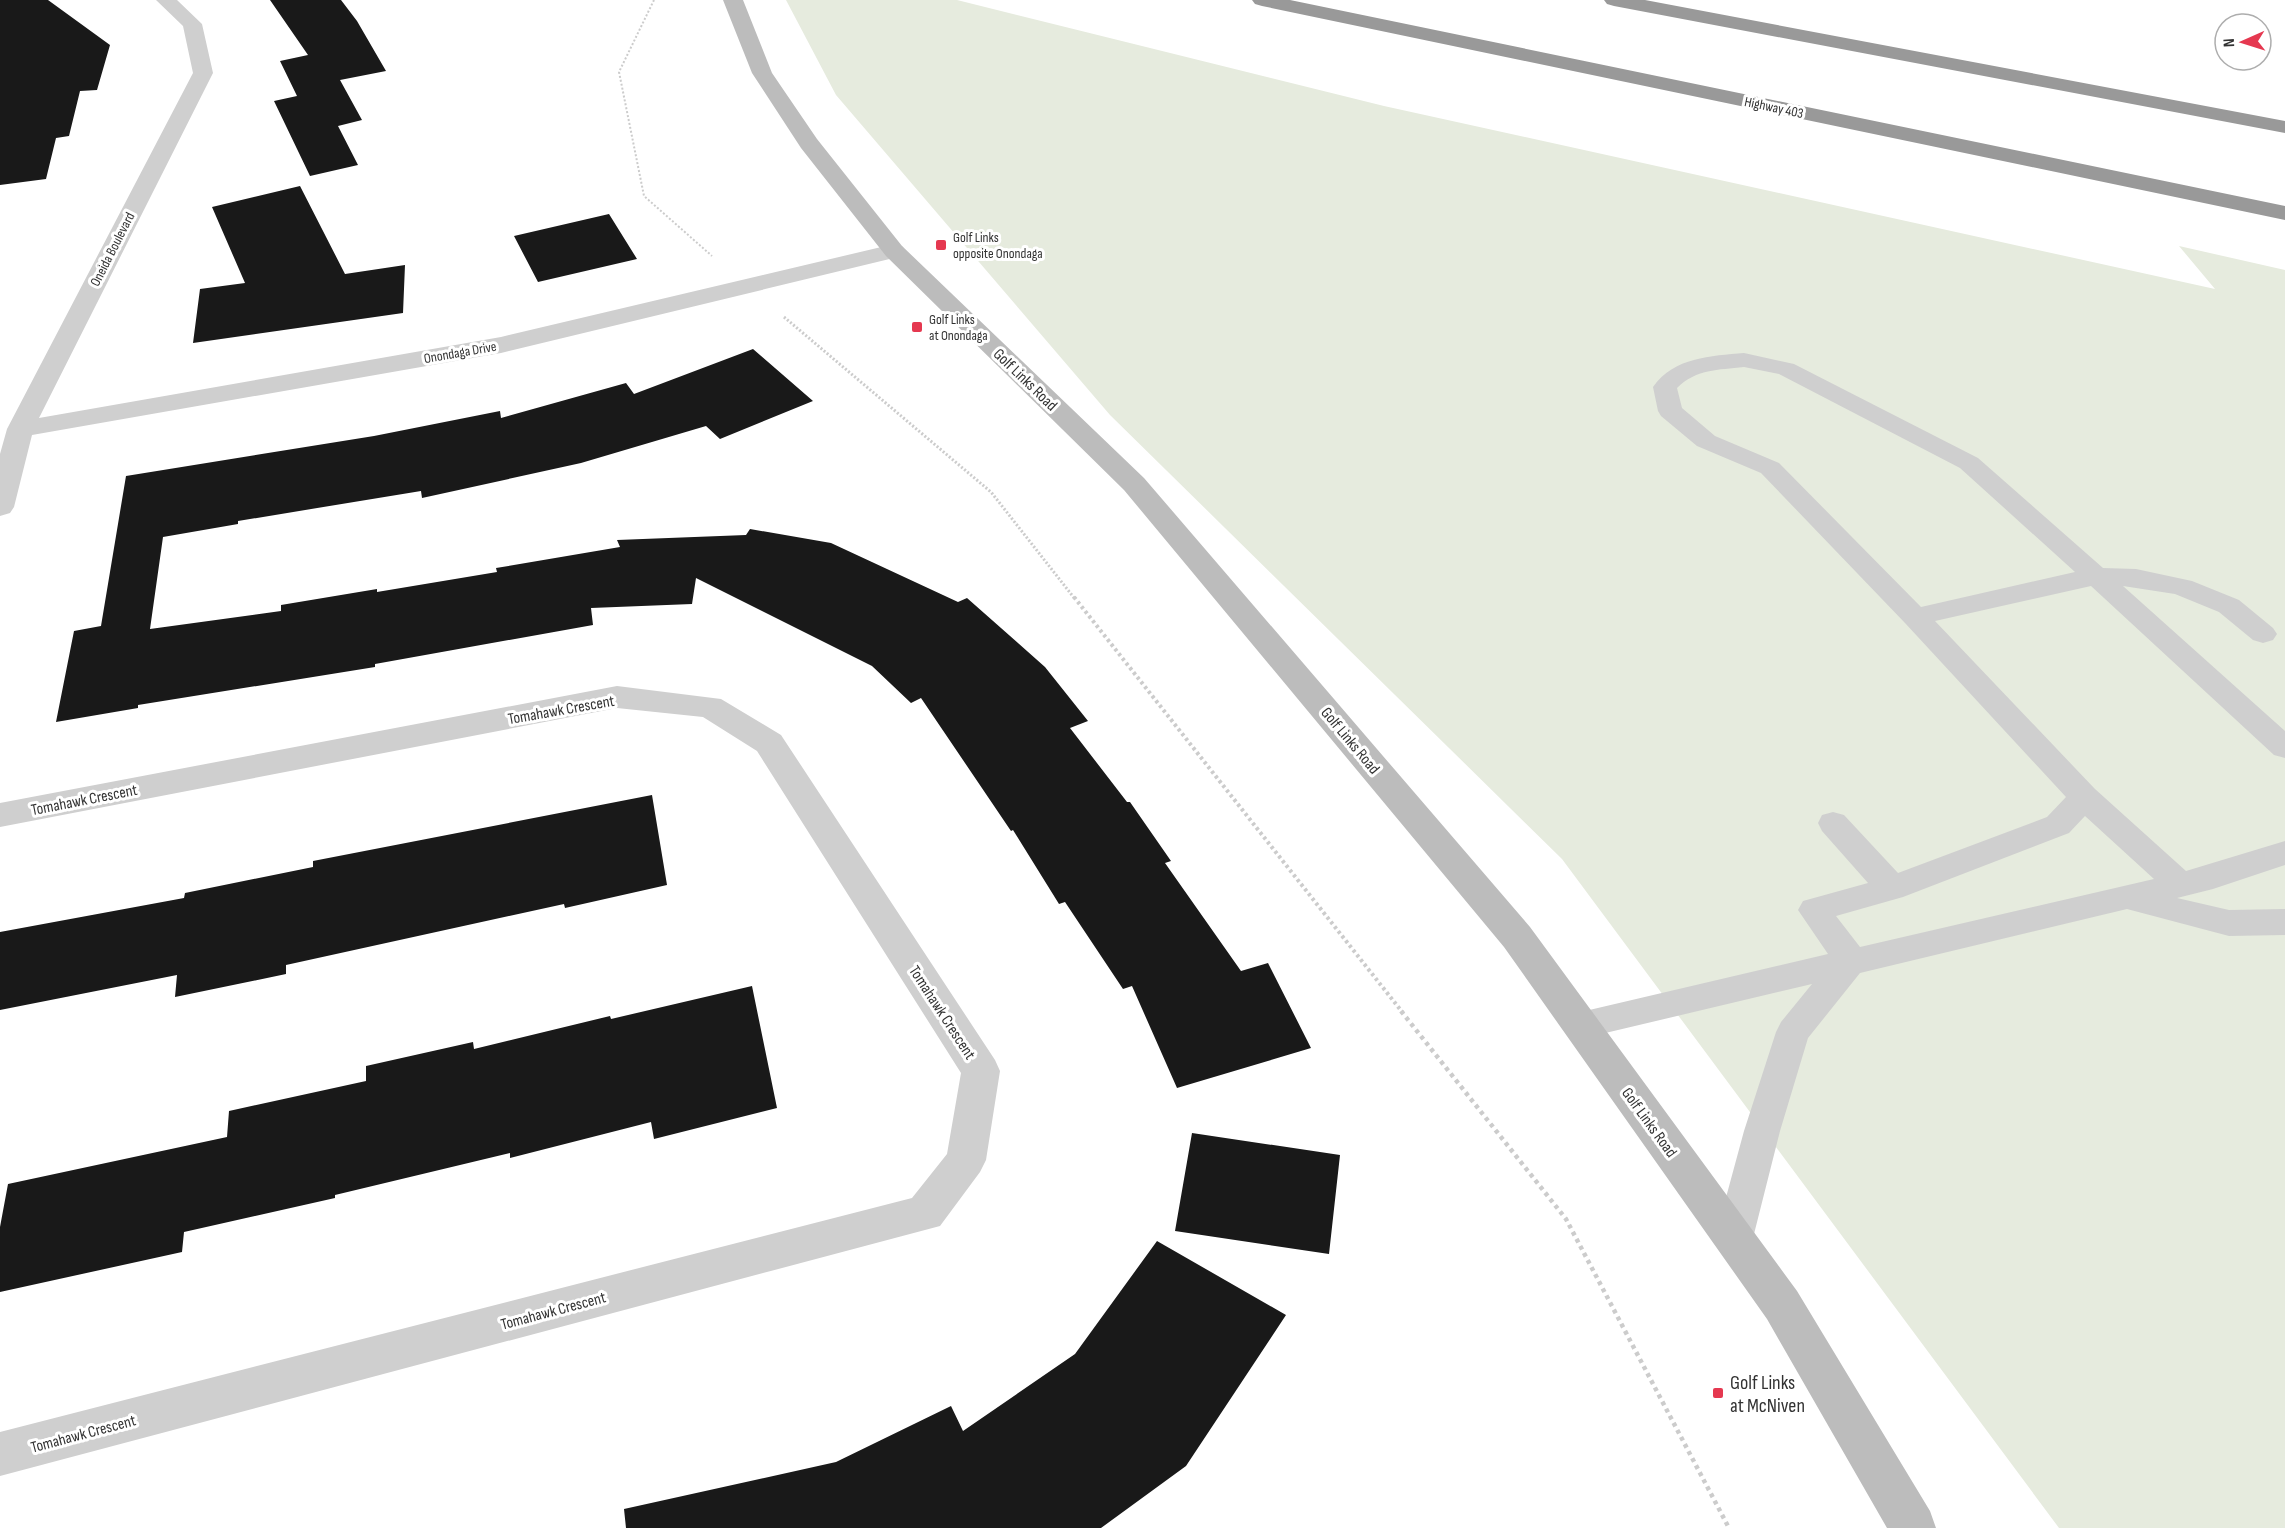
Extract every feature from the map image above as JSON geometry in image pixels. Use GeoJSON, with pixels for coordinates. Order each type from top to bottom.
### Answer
{"type":"FeatureCollection","features":[{"type":"Feature","properties":{"kind":"highway","name":"Highway 403"},"geometry":{"type":"LineString","coordinates":[[1262,0],[2285,213]]}},
{"type":"Feature","properties":{"kind":"highway"},"geometry":{"type":"LineString","coordinates":[[1614,0],[2285,128]]}},
{"type":"Feature","properties":{"kind":"main road","name":"Golf Links Road"},"geometry":{"type":"LineString","coordinates":[[733,0],[762,73],[809,143],[894,251],[1134,484],[1517,936],[1782,1305],[1913,1528]]}},
{"type":"Feature","properties":{"kind":"street","name":"Oneida Boulevard"},"geometry":{"type":"LineString","coordinates":[[0,507],[20,429],[202,73],[192,24],[166,0]]}},
{"type":"Feature","properties":{"kind":"street","name":"Onondaga Drive"},"geometry":{"type":"LineString","coordinates":[[20,429],[501,345],[894,251]]}},
{"type":"Feature","properties":{"kind":"street","name":"Tomahawk Crescent"},"geometry":{"type":"LineString","coordinates":[[0,815],[617,697],[710,707],[769,744],[981,1071],[966,1160],[925,1213],[0,1454]]}},
{"type":"Feature","properties":{"kind":"lane"},"geometry":{"type":"LineString","coordinates":[[2180,884],[2084,797],[1915,617],[1770,468],[1706,441],[1670,411],[1665,387],[1679,373],[1706,364],[1744,360],[1786,369],[1969,463],[2285,748]]}},
{"type":"Feature","properties":{"kind":"lane"},"geometry":{"type":"LineString","coordinates":[[1915,617],[2096,576],[2136,578],[2182,587],[2229,606],[2263,634]]}},
{"type":"Feature","properties":{"kind":"lane"},"geometry":{"type":"LineString","coordinates":[[1851,960],[1814,910],[1892,888],[2058,825],[2084,797]]}},
{"type":"Feature","properties":{"kind":"lane"},"geometry":{"type":"LineString","coordinates":[[1833,823],[1892,888]]}},
{"type":"Feature","properties":{"kind":"lane"},"geometry":{"type":"LineString","coordinates":[[1580,1025],[2213,877],[2285,853]]}},
{"type":"Feature","properties":{"kind":"lane"},"geometry":{"type":"LineString","coordinates":[[2126,897],[2229,923],[2285,922]]}},
{"type":"Feature","properties":{"kind":"lane"},"geometry":{"type":"LineString","coordinates":[[1734,1238],[1762,1131],[1793,1032],[1851,960]]}},
{"type":"Feature","properties":{"kind":"path"},"geometry":{"type":"LineString","coordinates":[[654,0],[619,72],[644,196],[991,492],[1566,1219],[1729,1528]]}},
{"type":"Feature","properties":{"kind":"shaded area"},"geometry":{"type":"Polygon","coordinates":[[[786,0],[957,0],[1384,106],[2215,289],[2179,246],[2285,270],[2285,1528],[2059,1528],[1562,859],[1110,415],[836,95],[786,0]]]}},
{"type":"Feature","properties":{"kind":"building"},"geometry":{"type":"Polygon","coordinates":[[[0,0],[48,0],[110,45],[97,90],[80,91],[69,136],[56,138],[46,179],[0,185],[0,0]]]}},
{"type":"Feature","properties":{"kind":"building"},"geometry":{"type":"Polygon","coordinates":[[[270,0],[341,0],[357,21],[386,71],[340,80],[362,120],[338,126],[358,165],[310,176],[274,101],[297,96],[280,61],[308,55],[270,0]]]}},
{"type":"Feature","properties":{"kind":"building"},"geometry":{"type":"Polygon","coordinates":[[[300,186],[345,274],[405,265],[403,313],[193,343],[200,289],[245,283],[212,207],[300,186]]]}},
{"type":"Feature","properties":{"kind":"building"},"geometry":{"type":"Polygon","coordinates":[[[609,214],[637,259],[538,282],[514,236],[609,214]]]}},
{"type":"Feature","properties":{"kind":"building"},"geometry":{"type":"Polygon","coordinates":[[[753,349],[813,401],[720,439],[706,426],[581,463],[422,498],[421,491],[238,521],[238,524],[163,537],[150,629],[281,611],[281,605],[497,572],[496,568],[620,547],[617,540],[746,535],[750,529],[831,543],[958,602],[967,598],[1045,667],[1088,721],[1070,728],[1127,802],[1130,802],[1171,861],[1165,863],[1241,971],[1268,963],[1311,1048],[1177,1088],[1132,986],[1123,989],[1065,902],[1059,904],[1013,830],[1011,831],[921,698],[911,703],[872,666],[696,578],[692,604],[591,608],[593,625],[375,664],[375,667],[138,705],[138,708],[56,722],[74,631],[101,626],[126,476],[374,436],[500,411],[501,418],[626,383],[634,394],[753,349]]]}},
{"type":"Feature","properties":{"kind":"building"},"geometry":{"type":"Polygon","coordinates":[[[652,795],[667,885],[565,908],[564,904],[286,965],[286,974],[175,997],[177,975],[0,1010],[0,932],[184,898],[185,893],[313,867],[313,861],[652,795]]]}},
{"type":"Feature","properties":{"kind":"building"},"geometry":{"type":"Polygon","coordinates":[[[752,986],[777,1108],[654,1139],[651,1122],[510,1158],[510,1153],[335,1195],[335,1198],[184,1232],[182,1252],[0,1292],[0,1227],[8,1184],[227,1137],[229,1111],[366,1081],[366,1066],[473,1042],[474,1049],[610,1016],[611,1019],[752,986]]]}},
{"type":"Feature","properties":{"kind":"building"},"geometry":{"type":"Polygon","coordinates":[[[1192,1133],[1340,1155],[1329,1254],[1175,1231],[1192,1133]]]}},
{"type":"Feature","properties":{"kind":"building"},"geometry":{"type":"Polygon","coordinates":[[[1157,1241],[1286,1315],[1186,1466],[1101,1528],[626,1528],[624,1509],[836,1462],[951,1406],[963,1431],[1075,1354],[1157,1241]]]}},
{"type":"Feature","properties":{"kind":"place","name":"Golf Links opposite Onondaga"},"geometry":{"type":"Point","coordinates":[941,245]}},
{"type":"Feature","properties":{"kind":"place","name":"Golf Links at Onondaga"},"geometry":{"type":"Point","coordinates":[917,327]}},
{"type":"Feature","properties":{"kind":"place","name":"Golf Links at McNiven"},"geometry":{"type":"Point","coordinates":[1718,1393]}}]}
